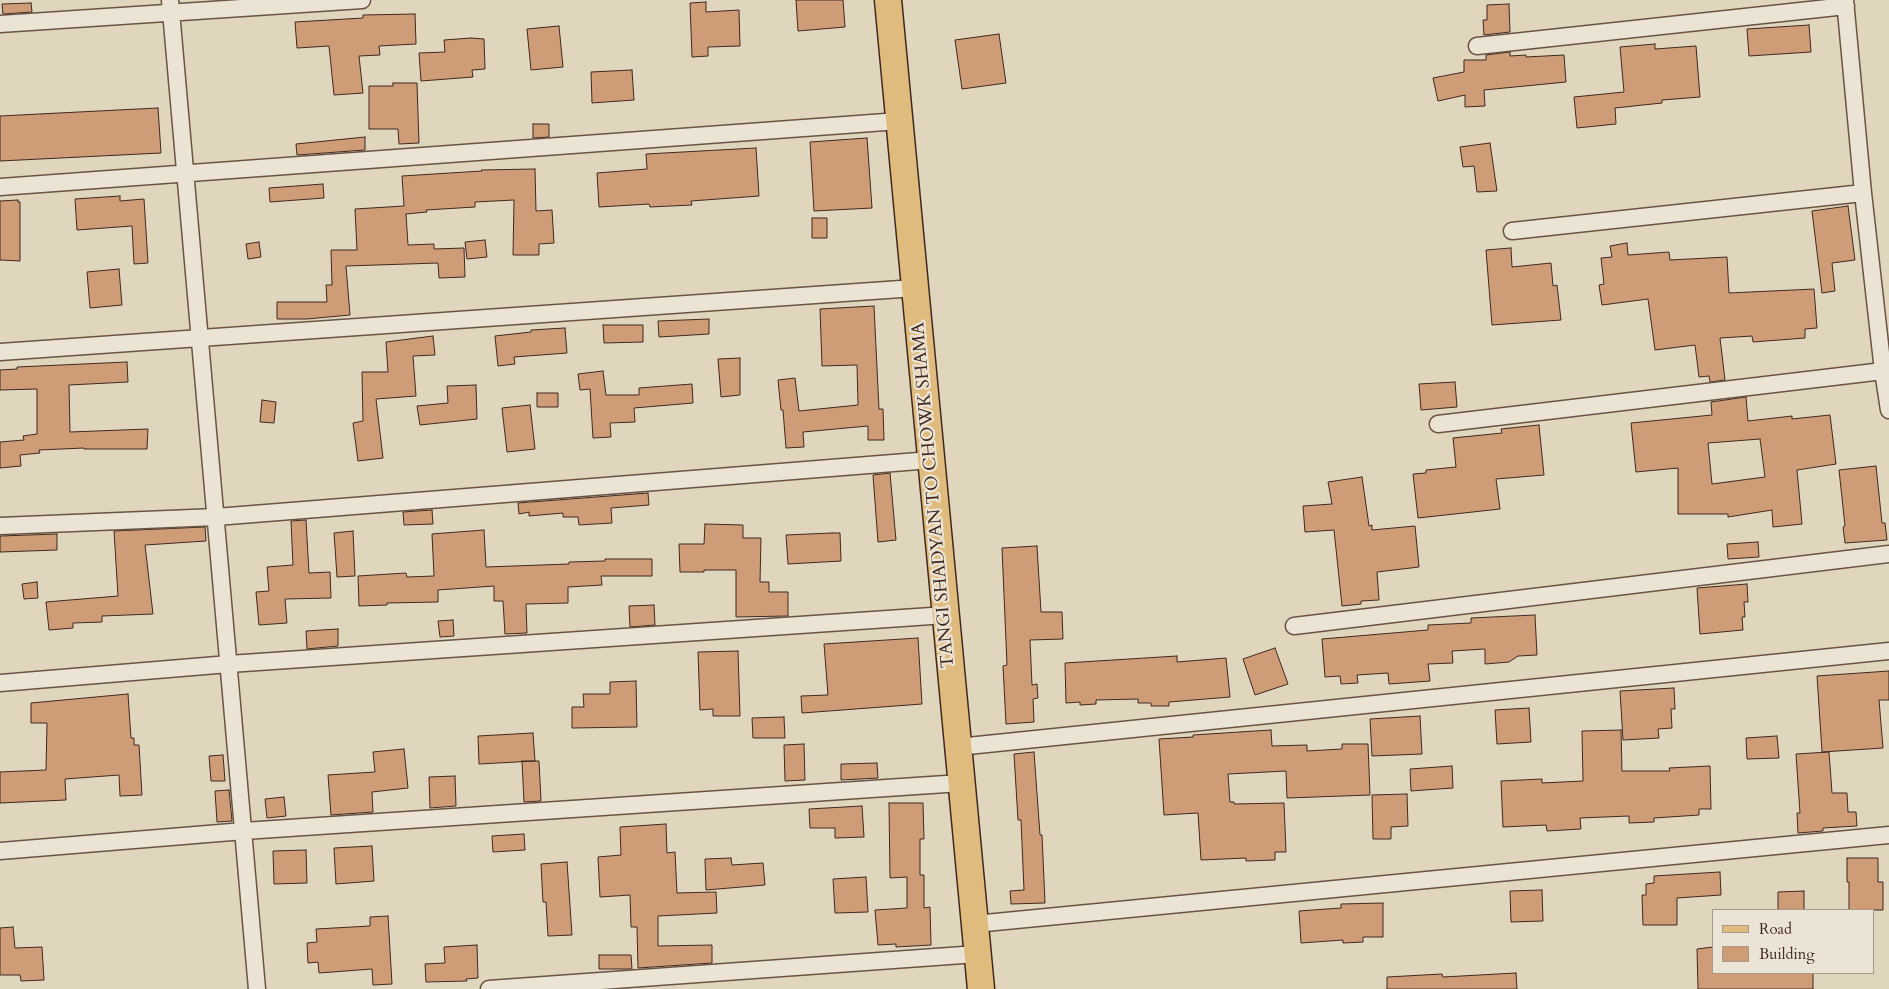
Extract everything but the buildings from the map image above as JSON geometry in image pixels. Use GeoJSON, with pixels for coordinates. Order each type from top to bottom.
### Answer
{"type":"FeatureCollection","features":[{"type":"Feature","properties":{"kind":"main road","name":"TANGI SHADYAN TO CHOWK SHAMA"},"geometry":{"type":"LineString","coordinates":[[888,0],[981,989]]}},
{"type":"Feature","properties":{"kind":"street"},"geometry":{"type":"LineString","coordinates":[[0,24],[171,6],[362,0]]}},
{"type":"Feature","properties":{"kind":"street"},"geometry":{"type":"LineString","coordinates":[[1477,46],[1846,3],[1863,193],[1889,410]]}},
{"type":"Feature","properties":{"kind":"street"},"geometry":{"type":"LineString","coordinates":[[171,6],[257,989]]}},
{"type":"Feature","properties":{"kind":"street"},"geometry":{"type":"LineString","coordinates":[[0,187],[899,122]]}},
{"type":"Feature","properties":{"kind":"street"},"geometry":{"type":"LineString","coordinates":[[1512,231],[1863,193]]}},
{"type":"Feature","properties":{"kind":"street"},"geometry":{"type":"LineString","coordinates":[[0,352],[915,288]]}},
{"type":"Feature","properties":{"kind":"street"},"geometry":{"type":"LineString","coordinates":[[1438,424],[1883,371]]}},
{"type":"Feature","properties":{"kind":"street"},"geometry":{"type":"LineString","coordinates":[[0,526],[216,517],[930,460]]}},
{"type":"Feature","properties":{"kind":"street"},"geometry":{"type":"LineString","coordinates":[[1294,626],[1889,554]]}},
{"type":"Feature","properties":{"kind":"street"},"geometry":{"type":"LineString","coordinates":[[0,683],[229,664],[946,615]]}},
{"type":"Feature","properties":{"kind":"street"},"geometry":{"type":"LineString","coordinates":[[958,747],[1889,651]]}},
{"type":"Feature","properties":{"kind":"street"},"geometry":{"type":"LineString","coordinates":[[0,851],[244,831],[962,783]]}},
{"type":"Feature","properties":{"kind":"street"},"geometry":{"type":"LineString","coordinates":[[974,924],[1889,835]]}},
{"type":"Feature","properties":{"kind":"street"},"geometry":{"type":"LineString","coordinates":[[489,989],[977,954]]}}]}
